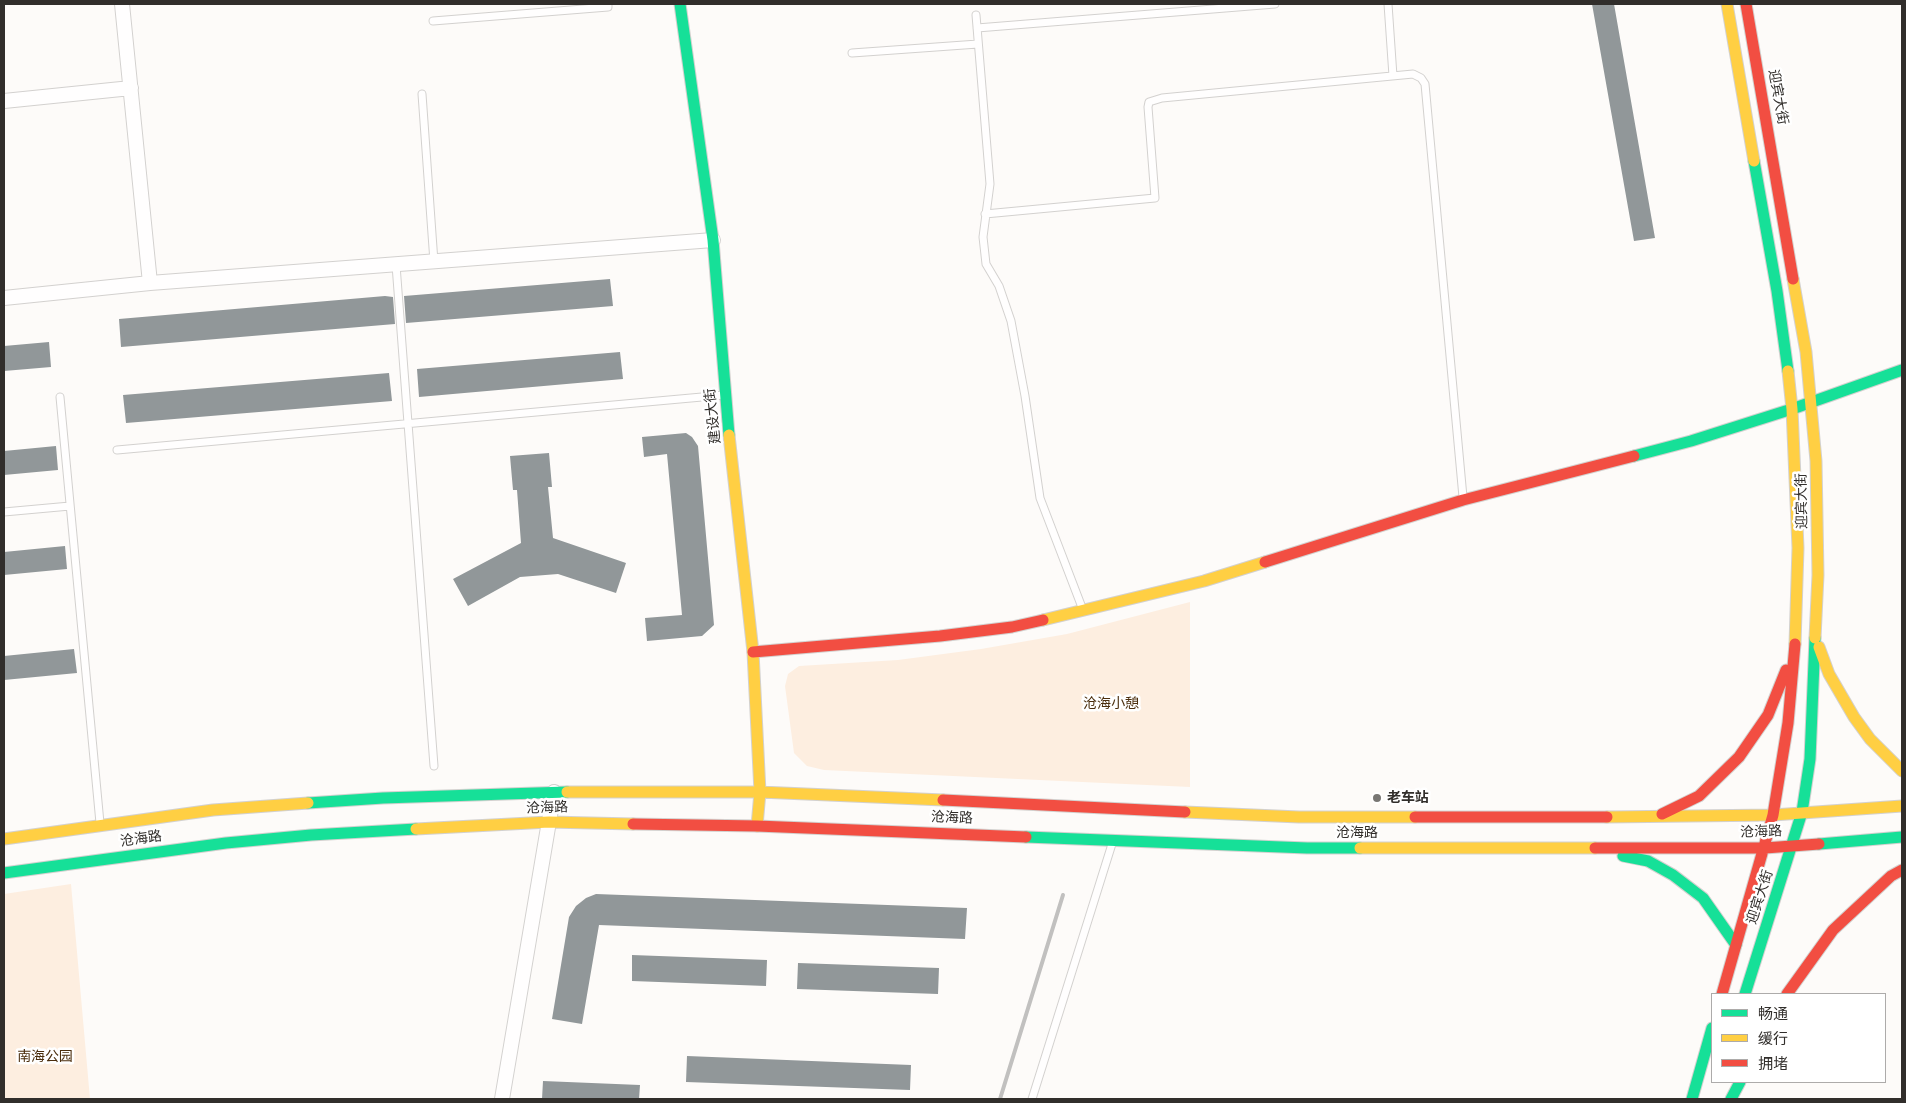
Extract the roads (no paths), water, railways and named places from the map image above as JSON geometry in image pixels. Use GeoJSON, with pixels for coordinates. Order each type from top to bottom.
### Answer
{"type":"FeatureCollection","features":[{"type":"Feature","properties":{"kind":"main road","name":"建设大街"},"geometry":{"type":"LineString","coordinates":[[680,4],[712,240],[725,394],[753,652],[760,792],[757,826]]}},
{"type":"Feature","properties":{"kind":"main road","name":"迎宾大街"},"geometry":{"type":"LineString","coordinates":[[1722,993],[1773,815],[1788,723],[1796,636],[1798,548],[1792,409],[1777,290],[1727,4]]}},
{"type":"Feature","properties":{"kind":"main road","name":"迎宾大街"},"geometry":{"type":"LineString","coordinates":[[1745,993],[1802,812],[1810,758],[1818,575],[1816,461],[1812,401],[1795,283],[1746,4]]}},
{"type":"Feature","properties":{"kind":"main road"},"geometry":{"type":"LineString","coordinates":[[753,652],[1012,627],[1083,611],[1204,581],[1463,500],[1691,442],[1902,370]]}},
{"type":"Feature","properties":{"kind":"main road"},"geometry":{"type":"LineString","coordinates":[[1652,817],[1674,809],[1698,796],[1712,785],[1739,757],[1768,715],[1786,670],[1796,636]]}},
{"type":"Feature","properties":{"kind":"main road"},"geometry":{"type":"LineString","coordinates":[[1816,638],[1842,699],[1870,739],[1902,771]]}},
{"type":"Feature","properties":{"kind":"main road","name":"沧海路"},"geometry":{"type":"LineString","coordinates":[[4,839],[213,810],[374,799],[554,792],[760,792],[1299,817],[1773,815],[1902,806]]}},
{"type":"Feature","properties":{"kind":"main road","name":"沧海路"},"geometry":{"type":"LineString","coordinates":[[4,873],[226,842],[311,835],[549,822],[757,826],[1307,848],[1765,848],[1902,837]]}},
{"type":"Feature","properties":{"kind":"main road"},"geometry":{"type":"LineString","coordinates":[[1580,848],[1648,861],[1673,875],[1703,898],[1736,945]]}},
{"type":"Feature","properties":{"kind":"main road"},"geometry":{"type":"LineString","coordinates":[[1788,993],[1833,930],[1891,876],[1902,870]]}},
{"type":"Feature","properties":{"kind":"main road"},"geometry":{"type":"LineString","coordinates":[[1692,1099],[1711,1032]]}},
{"type":"Feature","properties":{"kind":"main road"},"geometry":{"type":"LineString","coordinates":[[1732,1099],[1740,1083]]}},
{"type":"Feature","properties":{"kind":"street"},"geometry":{"type":"LineString","coordinates":[[122,4],[150,283]]}},
{"type":"Feature","properties":{"kind":"street"},"geometry":{"type":"LineString","coordinates":[[4,101],[131,88]]}},
{"type":"Feature","properties":{"kind":"street"},"geometry":{"type":"LineString","coordinates":[[4,298],[150,283],[712,240]]}},
{"type":"Feature","properties":{"kind":"street"},"geometry":{"type":"LineString","coordinates":[[502,1099],[554,792]]}},
{"type":"Feature","properties":{"kind":"lane"},"geometry":{"type":"LineString","coordinates":[[433,20],[608,7],[608,4]]}},
{"type":"Feature","properties":{"kind":"lane"},"geometry":{"type":"LineString","coordinates":[[977,28],[1275,4]]}},
{"type":"Feature","properties":{"kind":"lane"},"geometry":{"type":"LineString","coordinates":[[1388,4],[1393,76]]}},
{"type":"Feature","properties":{"kind":"lane"},"geometry":{"type":"LineString","coordinates":[[976,15],[990,184],[983,236],[986,264],[999,286],[1011,321],[1025,396],[1040,498],[1083,611]]}},
{"type":"Feature","properties":{"kind":"lane"},"geometry":{"type":"LineString","coordinates":[[852,53],[978,44]]}},
{"type":"Feature","properties":{"kind":"lane"},"geometry":{"type":"LineString","coordinates":[[985,214],[1155,198],[1149,102],[1162,98],[1413,74],[1421,78],[1425,84],[1463,500]]}},
{"type":"Feature","properties":{"kind":"lane"},"geometry":{"type":"LineString","coordinates":[[422,94],[434,262]]}},
{"type":"Feature","properties":{"kind":"lane"},"geometry":{"type":"LineString","coordinates":[[396,265],[434,766]]}},
{"type":"Feature","properties":{"kind":"lane"},"geometry":{"type":"LineString","coordinates":[[117,450],[725,394]]}},
{"type":"Feature","properties":{"kind":"lane"},"geometry":{"type":"LineString","coordinates":[[60,397],[100,825]]}},
{"type":"Feature","properties":{"kind":"lane"},"geometry":{"type":"LineString","coordinates":[[4,512],[70,506]]}},
{"type":"Feature","properties":{"kind":"lane"},"geometry":{"type":"LineString","coordinates":[[1032,1099],[1113,841]]}},
{"type":"Feature","properties":{"kind":"railway"},"geometry":{"type":"LineString","coordinates":[[1000,1099],[1063,895]]}},
{"type":"Feature","properties":{"kind":"place","name":"老车站"},"geometry":{"type":"Point","coordinates":[1377,798]}},
{"type":"Feature","properties":{"kind":"park label","name":"沧海小憩"},"geometry":{"type":"Point","coordinates":[1111,704]}},
{"type":"Feature","properties":{"kind":"park label","name":"南海公园"},"geometry":{"type":"Point","coordinates":[45,1057]}}]}
